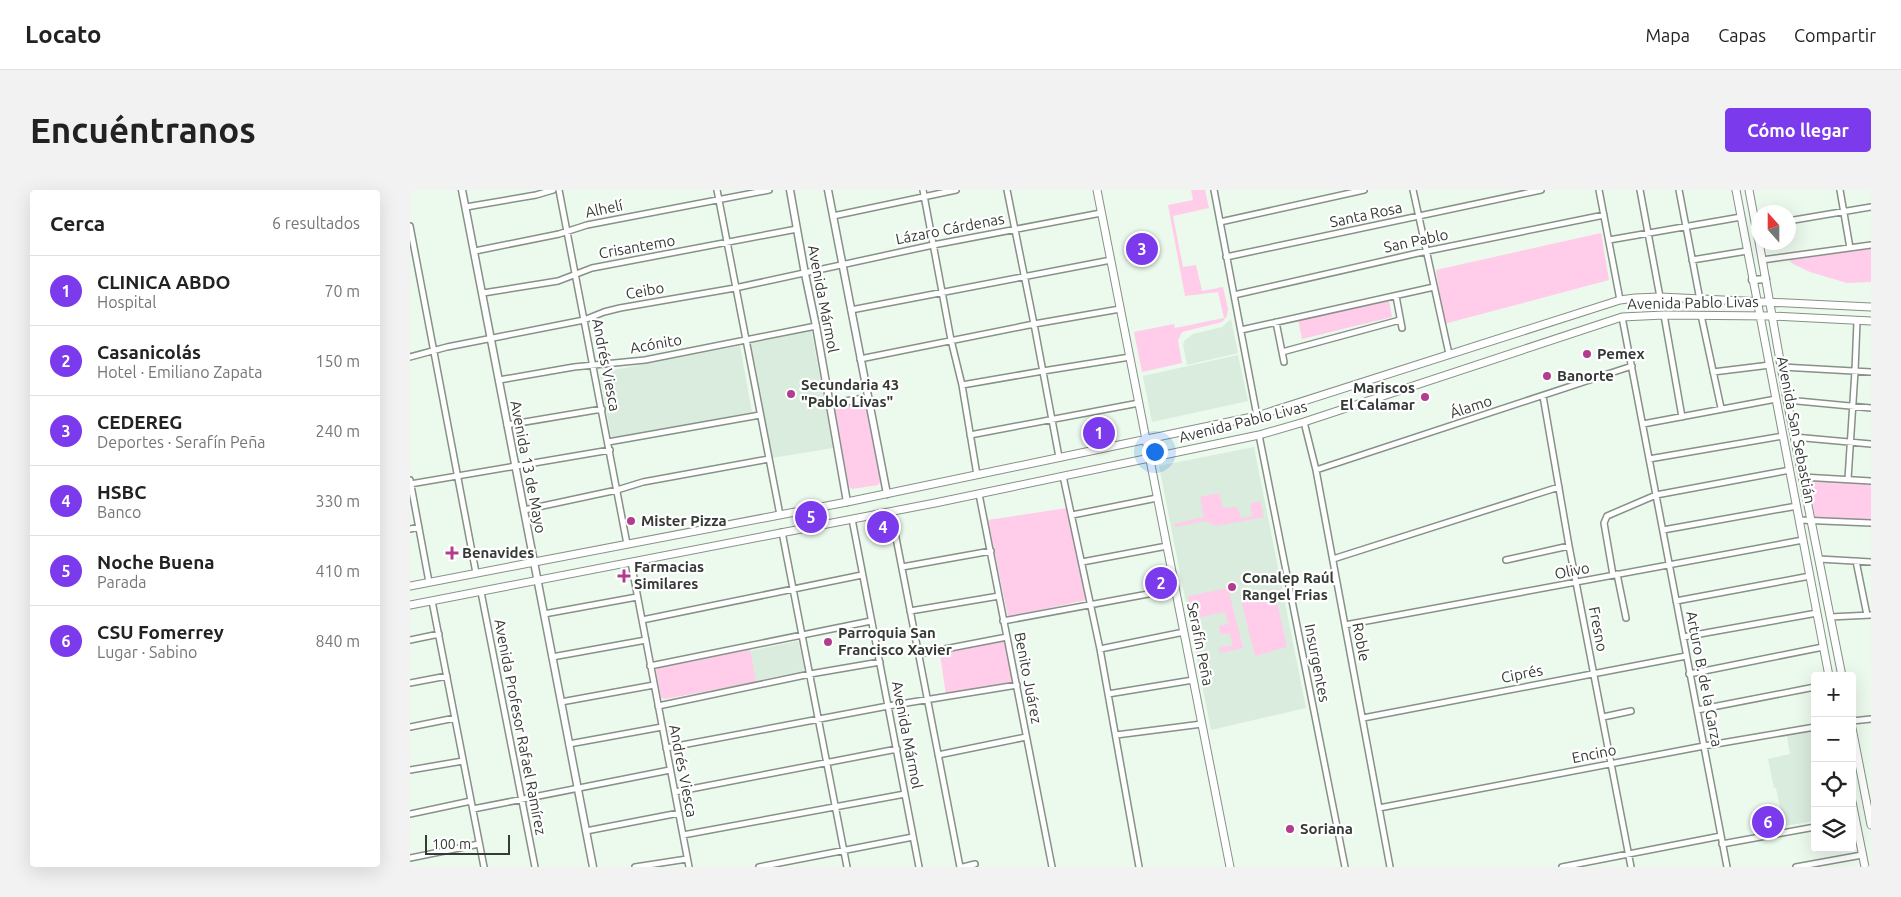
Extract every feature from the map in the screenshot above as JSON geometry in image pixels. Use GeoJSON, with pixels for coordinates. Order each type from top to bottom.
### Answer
{"type":"FeatureCollection","features":[{"type":"Feature","properties":{"kind":"main road","name":"Serafín Peña"},"geometry":{"type":"LineString","coordinates":[[1097,190],[1230,867]]}},
{"type":"Feature","properties":{"kind":"main road","name":"Avenida San Sebastián"},"geometry":{"type":"LineString","coordinates":[[1736,190],[1828,672]]}},
{"type":"Feature","properties":{"kind":"main road"},"geometry":{"type":"LineString","coordinates":[[1749,190],[1752,205]]}},
{"type":"Feature","properties":{"kind":"main road","name":"Avenida San Sebastián"},"geometry":{"type":"LineString","coordinates":[[1760,250],[1794,437],[1841,672]]}},
{"type":"Feature","properties":{"kind":"main road","name":"Avenida Pablo Livas"},"geometry":{"type":"LineString","coordinates":[[410,586],[887,494],[1257,416],[1620,300],[1660,297],[1871,307]]}},
{"type":"Feature","properties":{"kind":"main road","name":"Avenida Pablo Livas"},"geometry":{"type":"LineString","coordinates":[[410,605],[891,512],[1260,435],[1622,317],[1664,315],[1771,316],[1871,321]]}},
{"type":"Feature","properties":{"kind":"main road"},"geometry":{"type":"LineString","coordinates":[[1856,748],[1871,825]]}},
{"type":"Feature","properties":{"kind":"main road"},"geometry":{"type":"LineString","coordinates":[[1856,829],[1865,867]]}},
{"type":"Feature","properties":{"kind":"street","name":"Avenida 13 de Mayo"},"geometry":{"type":"LineString","coordinates":[[462,190],[593,867]]}},
{"type":"Feature","properties":{"kind":"street"},"geometry":{"type":"LineString","coordinates":[[466,207],[536,195],[553,190]]}},
{"type":"Feature","properties":{"kind":"street","name":"Andrés Viesca"},"geometry":{"type":"LineString","coordinates":[[559,190],[628,544]]}},
{"type":"Feature","properties":{"kind":"street"},"geometry":{"type":"LineString","coordinates":[[717,190],[780,515]]}},
{"type":"Feature","properties":{"kind":"street","name":"Alhelí"},"geometry":{"type":"LineString","coordinates":[[475,250],[567,232],[587,225],[769,190]]}},
{"type":"Feature","properties":{"kind":"street","name":"Avenida Mármol"},"geometry":{"type":"LineString","coordinates":[[790,190],[847,502]]}},
{"type":"Feature","properties":{"kind":"street"},"geometry":{"type":"LineString","coordinates":[[828,190],[887,494]]}},
{"type":"Feature","properties":{"kind":"street"},"geometry":{"type":"LineString","coordinates":[[833,216],[923,193],[956,190]]}},
{"type":"Feature","properties":{"kind":"street"},"geometry":{"type":"LineString","coordinates":[[1007,190],[1059,457]]}},
{"type":"Feature","properties":{"kind":"street"},"geometry":{"type":"LineString","coordinates":[[1214,190],[1257,416]]}},
{"type":"Feature","properties":{"kind":"street"},"geometry":{"type":"LineString","coordinates":[[1220,222],[1364,190]]}},
{"type":"Feature","properties":{"kind":"street"},"geometry":{"type":"LineString","coordinates":[[1413,190],[1449,354]]}},
{"type":"Feature","properties":{"kind":"street","name":"Santa Rosa"},"geometry":{"type":"LineString","coordinates":[[1226,257],[1541,190]]}},
{"type":"Feature","properties":{"kind":"street"},"geometry":{"type":"LineString","coordinates":[[1598,190],[1620,300]]}},
{"type":"Feature","properties":{"kind":"street"},"geometry":{"type":"LineString","coordinates":[[1640,190],[1660,297]]}},
{"type":"Feature","properties":{"kind":"street"},"geometry":{"type":"LineString","coordinates":[[1679,190],[1700,300]]}},
{"type":"Feature","properties":{"kind":"street"},"geometry":{"type":"LineString","coordinates":[[1840,190],[1850,248]]}},
{"type":"Feature","properties":{"kind":"street"},"geometry":{"type":"LineString","coordinates":[[923,193],[951,340],[962,386],[977,475]]}},
{"type":"Feature","properties":{"kind":"street"},"geometry":{"type":"LineString","coordinates":[[1796,220],[1871,207]]}},
{"type":"Feature","properties":{"kind":"street","name":"Lázaro Cárdenas"},"geometry":{"type":"LineString","coordinates":[[805,274],[842,264],[1015,228],[1101,213]]}},
{"type":"Feature","properties":{"kind":"street","name":"San Pablo"},"geometry":{"type":"LineString","coordinates":[[1234,295],[1604,215]]}},
{"type":"Feature","properties":{"kind":"street"},"geometry":{"type":"LineString","coordinates":[[1609,240],[1741,217]]}},
{"type":"Feature","properties":{"kind":"street"},"geometry":{"type":"LineString","coordinates":[[410,226],[412,246],[435,350],[476,574]]}},
{"type":"Feature","properties":{"kind":"street","name":"Crisantemo"},"geometry":{"type":"LineString","coordinates":[[483,293],[558,281],[592,268],[797,229]]}},
{"type":"Feature","properties":{"kind":"street"},"geometry":{"type":"LineString","coordinates":[[1762,260],[1871,245]]}},
{"type":"Feature","properties":{"kind":"street"},"geometry":{"type":"LineString","coordinates":[[1692,260],[1747,252]]}},
{"type":"Feature","properties":{"kind":"street"},"geometry":{"type":"LineString","coordinates":[[851,310],[1111,260]]}},
{"type":"Feature","properties":{"kind":"street","name":"Ceibo"},"geometry":{"type":"LineString","coordinates":[[410,357],[491,338],[584,320],[620,308],[805,274]]}},
{"type":"Feature","properties":{"kind":"street"},"geometry":{"type":"LineString","coordinates":[[1752,280],[1766,278]]}},
{"type":"Feature","properties":{"kind":"street"},"geometry":{"type":"LineString","coordinates":[[1241,330],[1434,287]]}},
{"type":"Feature","properties":{"kind":"street"},"geometry":{"type":"LineString","coordinates":[[1396,296],[1402,328]]}},
{"type":"Feature","properties":{"kind":"street"},"geometry":{"type":"LineString","coordinates":[[860,359],[1034,324],[1120,309]]}},
{"type":"Feature","properties":{"kind":"street"},"geometry":{"type":"LineString","coordinates":[[1664,315],[1682,416]]}},
{"type":"Feature","properties":{"kind":"street"},"geometry":{"type":"LineString","coordinates":[[1701,315],[1721,408]]}},
{"type":"Feature","properties":{"kind":"street","name":"Arturo B. de la Garza"},"geometry":{"type":"LineString","coordinates":[[1622,317],[1727,867]]}},
{"type":"Feature","properties":{"kind":"street"},"geometry":{"type":"LineString","coordinates":[[1282,352],[1400,320]]}},
{"type":"Feature","properties":{"kind":"street"},"geometry":{"type":"LineString","coordinates":[[1848,479],[1855,371],[1856,321]]}},
{"type":"Feature","properties":{"kind":"street"},"geometry":{"type":"LineString","coordinates":[[1276,322],[1284,362]]}},
{"type":"Feature","properties":{"kind":"street","name":"Acónito"},"geometry":{"type":"LineString","coordinates":[[499,380],[563,369],[645,360],[816,326]]}},
{"type":"Feature","properties":{"kind":"street"},"geometry":{"type":"LineString","coordinates":[[962,386],[1130,358]]}},
{"type":"Feature","properties":{"kind":"street"},"geometry":{"type":"LineString","coordinates":[[1713,372],[1770,365]]}},
{"type":"Feature","properties":{"kind":"street","name":"Álamo"},"geometry":{"type":"LineString","coordinates":[[1316,470],[1632,366]]}},
{"type":"Feature","properties":{"kind":"street"},"geometry":{"type":"LineString","coordinates":[[1782,367],[1871,372]]}},
{"type":"Feature","properties":{"kind":"street","name":"Fresno"},"geometry":{"type":"LineString","coordinates":[[1543,396],[1569,546],[1631,867]]}},
{"type":"Feature","properties":{"kind":"street"},"geometry":{"type":"LineString","coordinates":[[830,404],[868,398]]}},
{"type":"Feature","properties":{"kind":"street"},"geometry":{"type":"LineString","coordinates":[[1643,424],[1776,399]]}},
{"type":"Feature","properties":{"kind":"street"},"geometry":{"type":"LineString","coordinates":[[1787,400],[1871,408]]}},
{"type":"Feature","properties":{"kind":"street"},"geometry":{"type":"LineString","coordinates":[[970,435],[1139,403]]}},
{"type":"Feature","properties":{"kind":"street"},"geometry":{"type":"LineString","coordinates":[[508,424],[602,409]]}},
{"type":"Feature","properties":{"kind":"street"},"geometry":{"type":"LineString","coordinates":[[608,442],[760,415]]}},
{"type":"Feature","properties":{"kind":"street","name":"Roble"},"geometry":{"type":"LineString","coordinates":[[1304,422],[1316,470],[1390,867]]}},
{"type":"Feature","properties":{"kind":"street","name":"Insurgentes"},"geometry":{"type":"LineString","coordinates":[[1260,435],[1345,867]]}},
{"type":"Feature","properties":{"kind":"street"},"geometry":{"type":"LineString","coordinates":[[1649,459],[1783,436]]}},
{"type":"Feature","properties":{"kind":"street"},"geometry":{"type":"LineString","coordinates":[[1794,437],[1851,444],[1871,444]]}},
{"type":"Feature","properties":{"kind":"street"},"geometry":{"type":"LineString","coordinates":[[429,582],[410,483],[610,450]]}},
{"type":"Feature","properties":{"kind":"street"},"geometry":{"type":"LineString","coordinates":[[524,510],[617,490],[643,482],[769,459]]}},
{"type":"Feature","properties":{"kind":"street"},"geometry":{"type":"LineString","coordinates":[[1626,618],[1604,523],[1605,518],[1610,514],[1656,495],[1790,470]]}},
{"type":"Feature","properties":{"kind":"street"},"geometry":{"type":"LineString","coordinates":[[1063,476],[1100,649],[1139,867]]}},
{"type":"Feature","properties":{"kind":"street"},"geometry":{"type":"LineString","coordinates":[[1802,477],[1871,481]]}},
{"type":"Feature","properties":{"kind":"street"},"geometry":{"type":"LineString","coordinates":[[1333,559],[1559,487]]}},
{"type":"Feature","properties":{"kind":"street","name":"Benito Juárez"},"geometry":{"type":"LineString","coordinates":[[979,494],[1052,867]]}},
{"type":"Feature","properties":{"kind":"street"},"geometry":{"type":"LineString","coordinates":[[1072,515],[1157,498]]}},
{"type":"Feature","properties":{"kind":"street"},"geometry":{"type":"LineString","coordinates":[[1663,530],[1797,506]]}},
{"type":"Feature","properties":{"kind":"street"},"geometry":{"type":"LineString","coordinates":[[891,512],[961,867],[975,864]]}},
{"type":"Feature","properties":{"kind":"street","name":"Avenida Mármol"},"geometry":{"type":"LineString","coordinates":[[852,519],[919,867]]}},
{"type":"Feature","properties":{"kind":"street"},"geometry":{"type":"LineString","coordinates":[[1799,520],[1871,523]]}},
{"type":"Feature","properties":{"kind":"street"},"geometry":{"type":"LineString","coordinates":[[410,529],[419,527]]}},
{"type":"Feature","properties":{"kind":"street"},"geometry":{"type":"LineString","coordinates":[[782,532],[847,867]]}},
{"type":"Feature","properties":{"kind":"street","name":"Olivo"},"geometry":{"type":"LineString","coordinates":[[1345,625],[1803,540]]}},
{"type":"Feature","properties":{"kind":"street"},"geometry":{"type":"LineString","coordinates":[[1082,562],[1167,546]]}},
{"type":"Feature","properties":{"kind":"street"},"geometry":{"type":"LineString","coordinates":[[1506,560],[1569,546]]}},
{"type":"Feature","properties":{"kind":"street"},"geometry":{"type":"LineString","coordinates":[[902,567],[991,551]]}},
{"type":"Feature","properties":{"kind":"street"},"geometry":{"type":"LineString","coordinates":[[1818,559],[1871,562]]}},
{"type":"Feature","properties":{"kind":"street"},"geometry":{"type":"LineString","coordinates":[[1830,617],[1869,615],[1856,561]]}},
{"type":"Feature","properties":{"kind":"street","name":"Andrés Viesca"},"geometry":{"type":"LineString","coordinates":[[631,562],[688,867]]}},
{"type":"Feature","properties":{"kind":"street"},"geometry":{"type":"LineString","coordinates":[[642,620],[862,575]]}},
{"type":"Feature","properties":{"kind":"street"},"geometry":{"type":"LineString","coordinates":[[1676,601],[1810,576]]}},
{"type":"Feature","properties":{"kind":"street"},"geometry":{"type":"LineString","coordinates":[[1003,621],[1175,589]]}},
{"type":"Feature","properties":{"kind":"street","name":"Avenida Profesor Rafael Ramírez"},"geometry":{"type":"LineString","coordinates":[[481,592],[535,867]]}},
{"type":"Feature","properties":{"kind":"street"},"geometry":{"type":"LineString","coordinates":[[910,611],[998,596]]}},
{"type":"Feature","properties":{"kind":"street"},"geometry":{"type":"LineString","coordinates":[[544,614],[637,597]]}},
{"type":"Feature","properties":{"kind":"street"},"geometry":{"type":"LineString","coordinates":[[432,601],[484,867]]}},
{"type":"Feature","properties":{"kind":"street"},"geometry":{"type":"LineString","coordinates":[[1683,637],[1817,613]]}},
{"type":"Feature","properties":{"kind":"street"},"geometry":{"type":"LineString","coordinates":[[650,666],[871,622]]}},
{"type":"Feature","properties":{"kind":"street"},"geometry":{"type":"LineString","coordinates":[[1100,649],[1184,632]]}},
{"type":"Feature","properties":{"kind":"street"},"geometry":{"type":"LineString","coordinates":[[410,640],[438,634]]}},
{"type":"Feature","properties":{"kind":"street"},"geometry":{"type":"LineString","coordinates":[[919,654],[1007,637]]}},
{"type":"Feature","properties":{"kind":"street"},"geometry":{"type":"LineString","coordinates":[[552,657],[646,640]]}},
{"type":"Feature","properties":{"kind":"street"},"geometry":{"type":"LineString","coordinates":[[1689,674],[1823,647]]}},
{"type":"Feature","properties":{"kind":"street","name":"Ciprés"},"geometry":{"type":"LineString","coordinates":[[1363,718],[1686,656]]}},
{"type":"Feature","properties":{"kind":"street"},"geometry":{"type":"LineString","coordinates":[[658,706],[810,674],[880,662]]}},
{"type":"Feature","properties":{"kind":"street"},"geometry":{"type":"LineString","coordinates":[[410,684],[447,676]]}},
{"type":"Feature","properties":{"kind":"street"},"geometry":{"type":"LineString","coordinates":[[1108,694],[1193,680]]}},
{"type":"Feature","properties":{"kind":"street"},"geometry":{"type":"LineString","coordinates":[[561,702],[654,684]]}},
{"type":"Feature","properties":{"kind":"street"},"geometry":{"type":"LineString","coordinates":[[666,748],[888,706],[1017,685]]}},
{"type":"Feature","properties":{"kind":"street"},"geometry":{"type":"LineString","coordinates":[[1697,710],[1811,688]]}},
{"type":"Feature","properties":{"kind":"street"},"geometry":{"type":"LineString","coordinates":[[1603,717],[1631,711]]}},
{"type":"Feature","properties":{"kind":"street"},"geometry":{"type":"LineString","coordinates":[[410,727],[455,718]]}},
{"type":"Feature","properties":{"kind":"street"},"geometry":{"type":"LineString","coordinates":[[1856,721],[1871,719]]}},
{"type":"Feature","properties":{"kind":"street"},"geometry":{"type":"LineString","coordinates":[[1116,735],[1202,724]]}},
{"type":"Feature","properties":{"kind":"street"},"geometry":{"type":"LineString","coordinates":[[569,744],[662,727]]}},
{"type":"Feature","properties":{"kind":"street","name":"Encino"},"geometry":{"type":"LineString","coordinates":[[1379,808],[1704,746],[1811,728]]}},
{"type":"Feature","properties":{"kind":"street"},"geometry":{"type":"LineString","coordinates":[[938,755],[1026,737]]}},
{"type":"Feature","properties":{"kind":"street"},"geometry":{"type":"LineString","coordinates":[[675,792],[897,749]]}},
{"type":"Feature","properties":{"kind":"street"},"geometry":{"type":"LineString","coordinates":[[410,770],[463,761]]}},
{"type":"Feature","properties":{"kind":"street"},"geometry":{"type":"LineString","coordinates":[[473,809],[670,770]]}},
{"type":"Feature","properties":{"kind":"street"},"geometry":{"type":"LineString","coordinates":[[683,836],[905,794]]}},
{"type":"Feature","properties":{"kind":"street"},"geometry":{"type":"LineString","coordinates":[[410,814],[471,801]]}},
{"type":"Feature","properties":{"kind":"street"},"geometry":{"type":"LineString","coordinates":[[586,831],[679,814]]}},
{"type":"Feature","properties":{"kind":"street"},"geometry":{"type":"LineString","coordinates":[[1722,844],[1811,828]]}},
{"type":"Feature","properties":{"kind":"street"},"geometry":{"type":"LineString","coordinates":[[1562,867],[1721,836]]}},
{"type":"Feature","properties":{"kind":"street"},"geometry":{"type":"LineString","coordinates":[[759,867],[913,837]]}},
{"type":"Feature","properties":{"kind":"street"},"geometry":{"type":"LineString","coordinates":[[410,858],[480,844]]}},
{"type":"Feature","properties":{"kind":"street"},"geometry":{"type":"LineString","coordinates":[[1796,867],[1862,855]]}},
{"type":"Feature","properties":{"kind":"street"},"geometry":{"type":"LineString","coordinates":[[635,867],[687,858]]}},
{"type":"Feature","properties":{"kind":"shaded area"},"geometry":{"type":"Polygon","coordinates":[[[1191,190],[1205,190],[1209,208],[1173,216],[1183,267],[1196,265],[1202,291],[1223,287],[1228,309],[1227,316],[1222,322],[1182,332],[1178,340],[1182,363],[1142,372],[1134,332],[1174,324],[1175,328],[1224,318],[1218,292],[1185,296],[1168,205],[1193,200],[1191,190]]]}},
{"type":"Feature","properties":{"kind":"shaded area"},"geometry":{"type":"Polygon","coordinates":[[[1601,233],[1609,280],[1444,324],[1436,270],[1601,233]]]}},
{"type":"Feature","properties":{"kind":"shaded area"},"geometry":{"type":"Polygon","coordinates":[[[1871,243],[1871,282],[1847,283],[1810,272],[1793,264],[1783,254],[1871,243]]]}},
{"type":"Feature","properties":{"kind":"shaded area"},"geometry":{"type":"Polygon","coordinates":[[[1389,301],[1392,317],[1302,339],[1298,319],[1389,301]]]}},
{"type":"Feature","properties":{"kind":"shaded area"},"geometry":{"type":"Polygon","coordinates":[[[1231,319],[1238,353],[1187,365],[1183,344],[1185,340],[1193,334],[1222,327],[1231,319]]]}},
{"type":"Feature","properties":{"kind":"shaded area","name":"Secundaria 43 \"Pablo Livas\""},"geometry":{"type":"Polygon","coordinates":[[[811,329],[833,448],[772,458],[749,341],[811,329]]]}},
{"type":"Feature","properties":{"kind":"shaded area"},"geometry":{"type":"Polygon","coordinates":[[[740,346],[752,412],[614,439],[611,436],[600,375],[603,372],[740,346]]]}},
{"type":"Feature","properties":{"kind":"shaded area"},"geometry":{"type":"Polygon","coordinates":[[[1238,355],[1248,401],[1152,422],[1143,376],[1238,355]]]}},
{"type":"Feature","properties":{"kind":"shaded area"},"geometry":{"type":"Polygon","coordinates":[[[865,401],[881,481],[878,485],[852,489],[849,487],[834,407],[837,404],[865,401]]]}},
{"type":"Feature","properties":{"kind":"shaded area","name":"Conalep Raúl Rangel Frias"},"geometry":{"type":"Polygon","coordinates":[[[1254,447],[1306,708],[1211,730],[1159,466],[1254,447]]]}},
{"type":"Feature","properties":{"kind":"shaded area"},"geometry":{"type":"Polygon","coordinates":[[[1808,479],[1871,484],[1871,519],[1815,518],[1808,479]]]}},
{"type":"Feature","properties":{"kind":"shaded area"},"geometry":{"type":"Polygon","coordinates":[[[1219,493],[1223,508],[1237,507],[1241,518],[1252,516],[1250,504],[1260,501],[1264,517],[1216,526],[1206,521],[1175,527],[1174,524],[1204,517],[1200,497],[1219,493]]]}},
{"type":"Feature","properties":{"kind":"shaded area"},"geometry":{"type":"Polygon","coordinates":[[[1067,508],[1086,600],[1008,617],[988,520],[1067,508]]]}},
{"type":"Feature","properties":{"kind":"shaded area"},"geometry":{"type":"Polygon","coordinates":[[[1228,588],[1243,648],[1220,653],[1219,648],[1233,645],[1230,634],[1220,634],[1219,626],[1228,624],[1225,612],[1192,619],[1188,596],[1228,588]]]}},
{"type":"Feature","properties":{"kind":"shaded area"},"geometry":{"type":"Polygon","coordinates":[[[1274,589],[1287,647],[1255,656],[1240,596],[1274,589]]]}},
{"type":"Feature","properties":{"kind":"shaded area"},"geometry":{"type":"Polygon","coordinates":[[[1005,640],[1014,681],[946,695],[940,654],[1005,640]]]}},
{"type":"Feature","properties":{"kind":"shaded area"},"geometry":{"type":"Polygon","coordinates":[[[797,641],[804,668],[803,671],[755,681],[750,651],[797,641]]]}},
{"type":"Feature","properties":{"kind":"shaded area"},"geometry":{"type":"Polygon","coordinates":[[[750,649],[756,682],[665,699],[661,698],[656,670],[659,667],[750,649]]]}},
{"type":"Feature","properties":{"kind":"shaded area"},"geometry":{"type":"Polygon","coordinates":[[[1811,731],[1811,822],[1784,826],[1768,759],[1790,754],[1787,736],[1811,731]]]}},
{"type":"Feature","properties":{"kind":"place","name":"CEDEREG"},"geometry":{"type":"Point","coordinates":[1142,249]}},
{"type":"Feature","properties":{"kind":"place","name":"Pemex"},"geometry":{"type":"Point","coordinates":[1587,354]}},
{"type":"Feature","properties":{"kind":"place","name":"Banorte"},"geometry":{"type":"Point","coordinates":[1547,376]}},
{"type":"Feature","properties":{"kind":"place","name":"Secundaria 43 \"Pablo Livas\""},"geometry":{"type":"Point","coordinates":[791,394]}},
{"type":"Feature","properties":{"kind":"place","name":"Mariscos El Calamar"},"geometry":{"type":"Point","coordinates":[1425,397]}},
{"type":"Feature","properties":{"kind":"place","name":"CLINICA ABDO"},"geometry":{"type":"Point","coordinates":[1099,433]}},
{"type":"Feature","properties":{"kind":"place","name":"Noche Buena"},"geometry":{"type":"Point","coordinates":[811,517]}},
{"type":"Feature","properties":{"kind":"place","name":"Mister Pizza"},"geometry":{"type":"Point","coordinates":[631,521]}},
{"type":"Feature","properties":{"kind":"place","name":"HSBC"},"geometry":{"type":"Point","coordinates":[883,527]}},
{"type":"Feature","properties":{"kind":"place","name":"Benavides"},"geometry":{"type":"Point","coordinates":[452,553]}},
{"type":"Feature","properties":{"kind":"place","name":"Farmacias Similares"},"geometry":{"type":"Point","coordinates":[624,576]}},
{"type":"Feature","properties":{"kind":"place","name":"Casanicolás"},"geometry":{"type":"Point","coordinates":[1161,583]}},
{"type":"Feature","properties":{"kind":"place","name":"Conalep Raúl Rangel Frias"},"geometry":{"type":"Point","coordinates":[1232,587]}},
{"type":"Feature","properties":{"kind":"place","name":"Parroquia San Francisco Xavier"},"geometry":{"type":"Point","coordinates":[828,642]}},
{"type":"Feature","properties":{"kind":"place","name":"CSU Fomerrey"},"geometry":{"type":"Point","coordinates":[1768,822]}},
{"type":"Feature","properties":{"kind":"place","name":"Soriana"},"geometry":{"type":"Point","coordinates":[1290,829]}}]}
